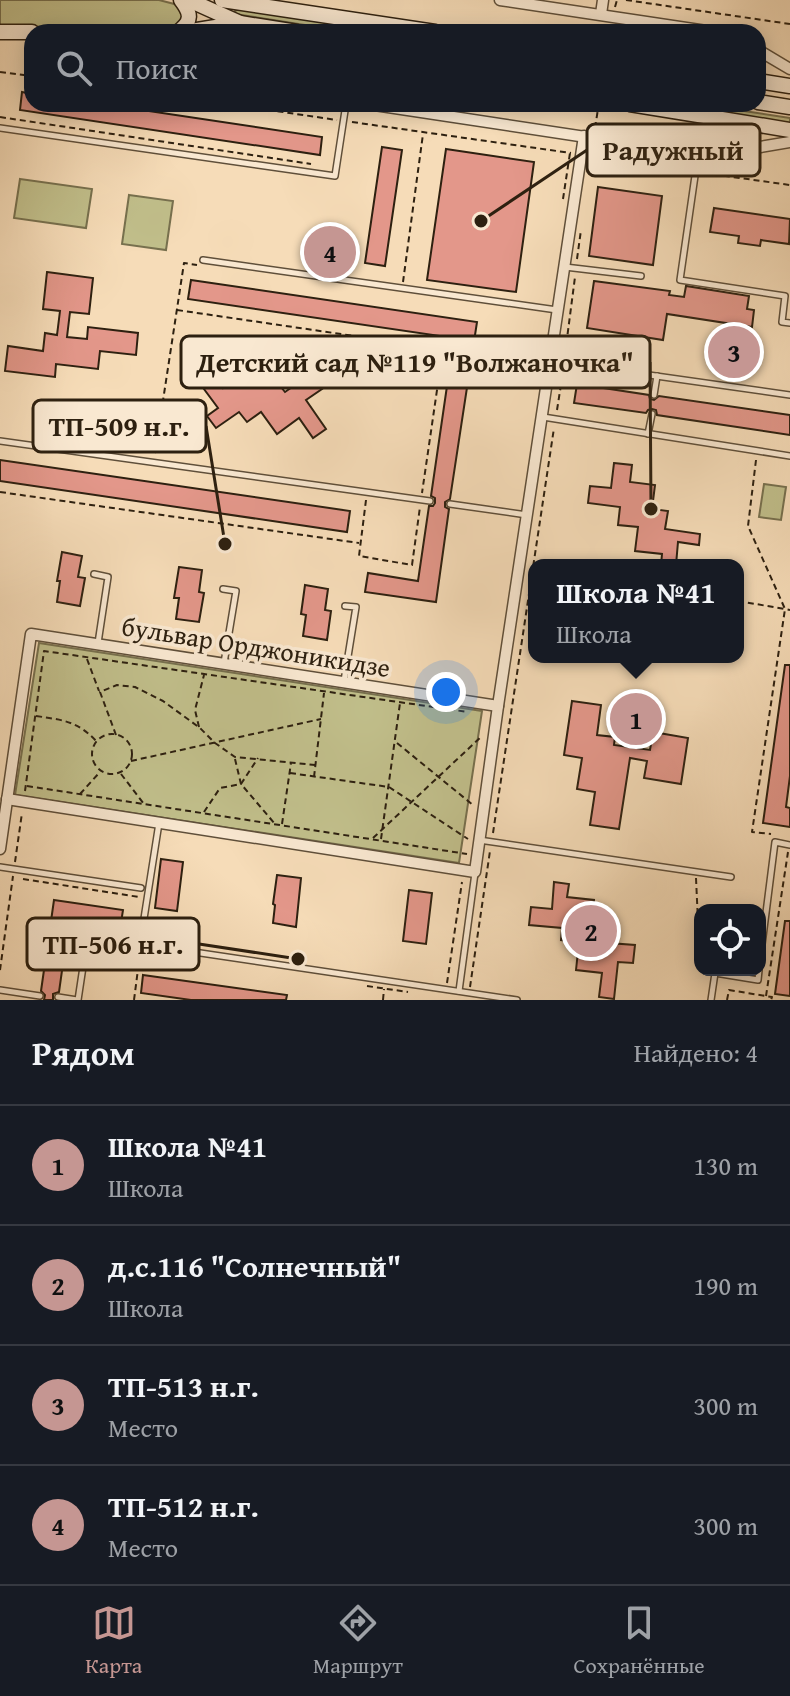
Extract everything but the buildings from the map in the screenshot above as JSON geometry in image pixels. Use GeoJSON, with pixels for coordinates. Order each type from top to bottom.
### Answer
{"type":"FeatureCollection","features":[{"type":"Feature","properties":{"kind":"main road"},"geometry":{"type":"LineString","coordinates":[[181,0],[189,10],[187,24]]}},
{"type":"Feature","properties":{"kind":"main road"},"geometry":{"type":"LineString","coordinates":[[189,0],[246,24]]}},
{"type":"Feature","properties":{"kind":"main road"},"geometry":{"type":"LineString","coordinates":[[222,0],[382,24]]}},
{"type":"Feature","properties":{"kind":"main road"},"geometry":{"type":"LineString","coordinates":[[234,24],[240,23]]}},
{"type":"Feature","properties":{"kind":"main road"},"geometry":{"type":"LineString","coordinates":[[0,32],[24,32]]}},
{"type":"Feature","properties":{"kind":"main road"},"geometry":{"type":"LineString","coordinates":[[766,82],[790,86]]}},
{"type":"Feature","properties":{"kind":"main road"},"geometry":{"type":"LineString","coordinates":[[766,103],[790,107]]}},
{"type":"Feature","properties":{"kind":"main road"},"geometry":{"type":"LineString","coordinates":[[679,112],[790,130]]}},
{"type":"Feature","properties":{"kind":"street"},"geometry":{"type":"LineString","coordinates":[[500,0],[663,24]]}},
{"type":"Feature","properties":{"kind":"street"},"geometry":{"type":"LineString","coordinates":[[601,14],[603,0]]}},
{"type":"Feature","properties":{"kind":"street"},"geometry":{"type":"LineString","coordinates":[[766,55],[790,69]]}},
{"type":"Feature","properties":{"kind":"street"},"geometry":{"type":"LineString","coordinates":[[422,112],[698,154],[712,155],[790,142]]}},
{"type":"Feature","properties":{"kind":"street"},"geometry":{"type":"LineString","coordinates":[[7,799],[475,872],[477,855],[474,840],[498,706],[584,136]]}},
{"type":"Feature","properties":{"kind":"street","name":"бульвар Орджоникидзе"},"geometry":{"type":"LineString","coordinates":[[0,849],[31,634],[498,706]]}},
{"type":"Feature","properties":{"kind":"lane"},"geometry":{"type":"LineString","coordinates":[[0,128],[335,176],[345,112]]}},
{"type":"Feature","properties":{"kind":"lane"},"geometry":{"type":"LineString","coordinates":[[698,154],[680,280],[785,296],[782,322],[790,323]]}},
{"type":"Feature","properties":{"kind":"lane"},"geometry":{"type":"LineString","coordinates":[[203,260],[558,310]]}},
{"type":"Feature","properties":{"kind":"lane"},"geometry":{"type":"LineString","coordinates":[[565,267],[641,276]]}},
{"type":"Feature","properties":{"kind":"lane"},"geometry":{"type":"LineString","coordinates":[[550,361],[790,395]]}},
{"type":"Feature","properties":{"kind":"lane"},"geometry":{"type":"LineString","coordinates":[[654,395],[657,376]]}},
{"type":"Feature","properties":{"kind":"lane"},"geometry":{"type":"LineString","coordinates":[[648,434],[652,414]]}},
{"type":"Feature","properties":{"kind":"lane"},"geometry":{"type":"LineString","coordinates":[[542,416],[790,456]]}},
{"type":"Feature","properties":{"kind":"lane"},"geometry":{"type":"LineString","coordinates":[[0,441],[430,501]]}},
{"type":"Feature","properties":{"kind":"lane"},"geometry":{"type":"LineString","coordinates":[[450,504],[527,515]]}},
{"type":"Feature","properties":{"kind":"lane"},"geometry":{"type":"LineString","coordinates":[[94,574],[108,577],[97,644]]}},
{"type":"Feature","properties":{"kind":"lane"},"geometry":{"type":"LineString","coordinates":[[223,589],[236,591],[224,664]]}},
{"type":"Feature","properties":{"kind":"lane"},"geometry":{"type":"LineString","coordinates":[[344,682],[356,607],[345,606]]}},
{"type":"Feature","properties":{"kind":"lane"},"geometry":{"type":"LineString","coordinates":[[159,823],[140,944],[517,1000]]}},
{"type":"Feature","properties":{"kind":"lane"},"geometry":{"type":"LineString","coordinates":[[474,840],[731,877]]}},
{"type":"Feature","properties":{"kind":"lane"},"geometry":{"type":"LineString","coordinates":[[766,913],[775,842],[790,845]]}},
{"type":"Feature","properties":{"kind":"lane"},"geometry":{"type":"LineString","coordinates":[[0,867],[141,888]]}},
{"type":"Feature","properties":{"kind":"lane"},"geometry":{"type":"LineString","coordinates":[[459,991],[475,872]]}},
{"type":"Feature","properties":{"kind":"lane"},"geometry":{"type":"LineString","coordinates":[[58,997],[78,1000],[86,947],[127,952]]}},
{"type":"Feature","properties":{"kind":"lane"},"geometry":{"type":"LineString","coordinates":[[711,1000],[715,976]]}},
{"type":"Feature","properties":{"kind":"lane"},"geometry":{"type":"LineString","coordinates":[[733,976],[758,980],[758,976]]}},
{"type":"Feature","properties":{"kind":"lane"},"geometry":{"type":"LineString","coordinates":[[0,990],[40,996]]}},
{"type":"Feature","properties":{"kind":"path"},"geometry":{"type":"LineString","coordinates":[[626,0],[790,24]]}},
{"type":"Feature","properties":{"kind":"path"},"geometry":{"type":"LineString","coordinates":[[0,72],[24,75]]}},
{"type":"Feature","properties":{"kind":"path"},"geometry":{"type":"LineString","coordinates":[[286,112],[790,185]]}},
{"type":"Feature","properties":{"kind":"path"},"geometry":{"type":"LineString","coordinates":[[0,117],[311,164]]}},
{"type":"Feature","properties":{"kind":"path"},"geometry":{"type":"LineString","coordinates":[[403,280],[424,132]]}},
{"type":"Feature","properties":{"kind":"path"},"geometry":{"type":"LineString","coordinates":[[577,259],[581,230]]}},
{"type":"Feature","properties":{"kind":"path"},"geometry":{"type":"LineString","coordinates":[[154,463],[184,263]]}},
{"type":"Feature","properties":{"kind":"path"},"geometry":{"type":"LineString","coordinates":[[535,559],[575,274]]}},
{"type":"Feature","properties":{"kind":"path"},"geometry":{"type":"LineString","coordinates":[[177,310],[443,349],[412,565],[359,556],[367,500]]}},
{"type":"Feature","properties":{"kind":"path"},"geometry":{"type":"LineString","coordinates":[[757,451],[748,526],[785,609],[752,832],[790,838],[766,996]]}},
{"type":"Feature","properties":{"kind":"path"},"geometry":{"type":"LineString","coordinates":[[0,492],[361,543]]}},
{"type":"Feature","properties":{"kind":"path"},"geometry":{"type":"LineString","coordinates":[[744,602],[790,610]]}},
{"type":"Feature","properties":{"kind":"path"},"geometry":{"type":"LineString","coordinates":[[469,993],[528,607]]}},
{"type":"Feature","properties":{"kind":"path"},"geometry":{"type":"LineString","coordinates":[[44,651],[473,713]]}},
{"type":"Feature","properties":{"kind":"path"},"geometry":{"type":"LineString","coordinates":[[87,657],[116,735]]}},
{"type":"Feature","properties":{"kind":"path"},"geometry":{"type":"LineString","coordinates":[[200,728],[195,710],[204,674]]}},
{"type":"Feature","properties":{"kind":"path"},"geometry":{"type":"LineString","coordinates":[[100,692],[117,685],[135,687],[163,701],[235,757],[315,765]]}},
{"type":"Feature","properties":{"kind":"path"},"geometry":{"type":"LineString","coordinates":[[314,777],[324,691]]}},
{"type":"Feature","properties":{"kind":"path"},"geometry":{"type":"LineString","coordinates":[[380,841],[400,703]]}},
{"type":"Feature","properties":{"kind":"path"},"geometry":{"type":"LineString","coordinates":[[35,715],[68,721],[86,730],[97,742]]}},
{"type":"Feature","properties":{"kind":"path"},"geometry":{"type":"LineString","coordinates":[[131,761],[321,719]]}},
{"type":"Feature","properties":{"kind":"path"},"geometry":{"type":"LineString","coordinates":[[372,839],[484,734]]}},
{"type":"Feature","properties":{"kind":"path"},"geometry":{"type":"LineString","coordinates":[[106,736],[123,738],[131,748],[131,761],[125,770],[114,774],[101,771],[93,760],[97,742],[106,736]]}},
{"type":"Feature","properties":{"kind":"path"},"geometry":{"type":"LineString","coordinates":[[395,741],[474,805]]}},
{"type":"Feature","properties":{"kind":"path"},"geometry":{"type":"LineString","coordinates":[[235,757],[241,784],[275,824]]}},
{"type":"Feature","properties":{"kind":"path"},"geometry":{"type":"LineString","coordinates":[[203,813],[220,788],[241,784],[258,758]]}},
{"type":"Feature","properties":{"kind":"path"},"geometry":{"type":"LineString","coordinates":[[282,825],[291,762]]}},
{"type":"Feature","properties":{"kind":"path"},"geometry":{"type":"LineString","coordinates":[[80,794],[101,771]]}},
{"type":"Feature","properties":{"kind":"path"},"geometry":{"type":"LineString","coordinates":[[120,772],[145,805]]}},
{"type":"Feature","properties":{"kind":"path"},"geometry":{"type":"LineString","coordinates":[[290,773],[389,787],[474,840]]}},
{"type":"Feature","properties":{"kind":"path"},"geometry":{"type":"LineString","coordinates":[[25,786],[477,855]]}},
{"type":"Feature","properties":{"kind":"path"},"geometry":{"type":"LineString","coordinates":[[696,874],[697,904]]}},
{"type":"Feature","properties":{"kind":"path"},"geometry":{"type":"LineString","coordinates":[[13,877],[140,897]]}},
{"type":"Feature","properties":{"kind":"path"},"geometry":{"type":"LineString","coordinates":[[447,983],[463,877]]}},
{"type":"Feature","properties":{"kind":"path"},"geometry":{"type":"LineString","coordinates":[[83,945],[85,932],[134,939]]}},
{"type":"Feature","properties":{"kind":"path"},"geometry":{"type":"LineString","coordinates":[[134,1000],[141,952]]}},
{"type":"Feature","properties":{"kind":"path"},"geometry":{"type":"LineString","coordinates":[[369,987],[415,993]]}},
{"type":"Feature","properties":{"kind":"path"},"geometry":{"type":"LineString","coordinates":[[383,1000],[384,989]]}},
{"type":"Feature","properties":{"kind":"path"},"geometry":{"type":"LineString","coordinates":[[727,1000],[729,990],[772,997],[771,1000]]}},
{"type":"Feature","properties":{"kind":"shaded area"},"geometry":{"type":"Polygon","coordinates":[[[0,0],[159,0],[178,5],[185,13],[178,24],[0,26],[0,0]]]}},
{"type":"Feature","properties":{"kind":"shaded area"},"geometry":{"type":"Polygon","coordinates":[[[239,9],[339,24],[299,24],[235,14],[239,9]]]}},
{"type":"Feature","properties":{"kind":"shaded area"},"geometry":{"type":"Polygon","coordinates":[[[714,112],[751,112],[790,118],[790,123],[714,112]]]}},
{"type":"Feature","properties":{"kind":"shaded area"},"geometry":{"type":"Polygon","coordinates":[[[20,179],[92,189],[86,228],[14,218],[20,179]]]}},
{"type":"Feature","properties":{"kind":"shaded area"},"geometry":{"type":"Polygon","coordinates":[[[129,195],[173,201],[166,250],[122,244],[129,195]]]}},
{"type":"Feature","properties":{"kind":"shaded area"},"geometry":{"type":"Polygon","coordinates":[[[764,484],[786,487],[781,520],[759,517],[764,484]]]}},
{"type":"Feature","properties":{"kind":"shaded area"},"geometry":{"type":"Polygon","coordinates":[[[39,643],[482,711],[459,863],[15,795],[39,643]]]}},
{"type":"Feature","properties":{"kind":"place","name":"Радужный"},"geometry":{"type":"Point","coordinates":[481,221]}},
{"type":"Feature","properties":{"kind":"place","name":"ТП-512 н.г."},"geometry":{"type":"Point","coordinates":[330,252]}},
{"type":"Feature","properties":{"kind":"place","name":"ТП-513 н.г."},"geometry":{"type":"Point","coordinates":[734,352]}},
{"type":"Feature","properties":{"kind":"place","name":"Детский сад №119 \"Волжаночка\""},"geometry":{"type":"Point","coordinates":[651,509]}},
{"type":"Feature","properties":{"kind":"place","name":"ТП-509 н.г."},"geometry":{"type":"Point","coordinates":[225,544]}},
{"type":"Feature","properties":{"kind":"place","name":"Школа №41"},"geometry":{"type":"Point","coordinates":[636,719]}},
{"type":"Feature","properties":{"kind":"place","name":"д.с.116 \"Солнечный\""},"geometry":{"type":"Point","coordinates":[591,931]}},
{"type":"Feature","properties":{"kind":"place","name":"ТП-506 н.г."},"geometry":{"type":"Point","coordinates":[298,959]}}]}
